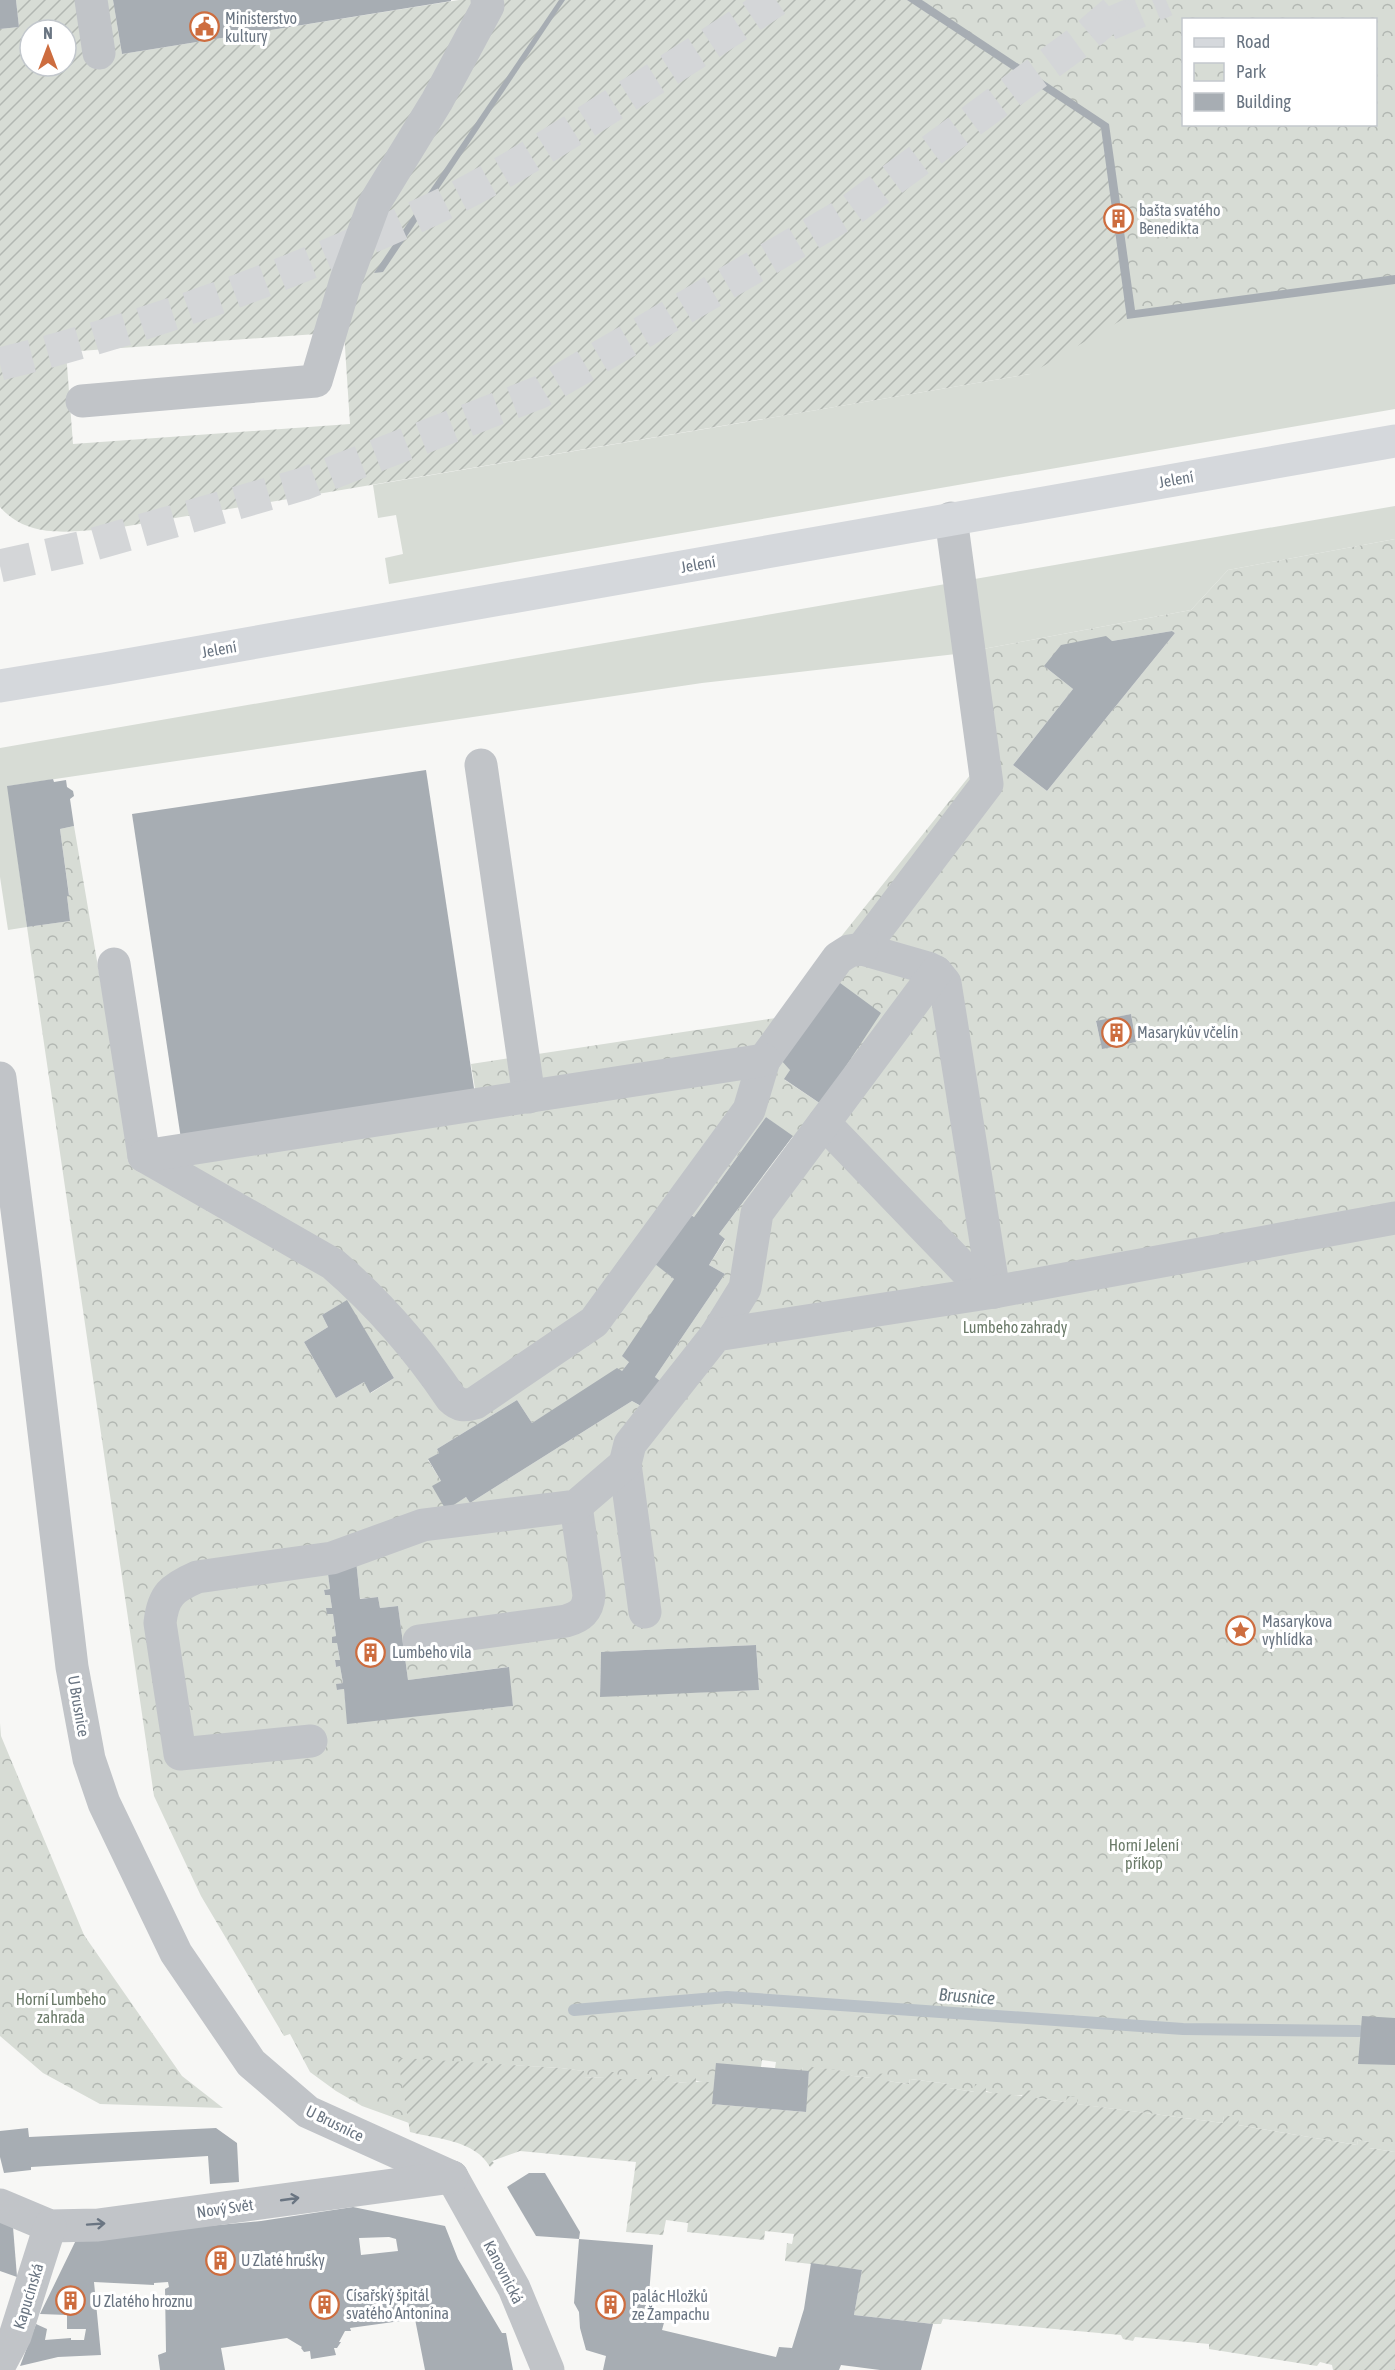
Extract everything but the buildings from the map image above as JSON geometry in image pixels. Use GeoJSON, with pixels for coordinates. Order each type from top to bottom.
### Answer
{"type":"FeatureCollection","features":[{"type":"Feature","properties":{"kind":"main road","name":"Jelení"},"geometry":{"type":"LineString","coordinates":[[0,686],[1395,441]]}},
{"type":"Feature","properties":{"kind":"street"},"geometry":{"type":"LineString","coordinates":[[91,0],[99,53]]}},
{"type":"Feature","properties":{"kind":"street"},"geometry":{"type":"LineString","coordinates":[[82,401],[316,381],[346,280],[374,204],[437,101],[488,6],[487,0]]}},
{"type":"Feature","properties":{"kind":"street"},"geometry":{"type":"LineString","coordinates":[[862,949],[987,784],[951,518]]}},
{"type":"Feature","properties":{"kind":"street"},"geometry":{"type":"LineString","coordinates":[[481,765],[529,1097]]}},
{"type":"Feature","properties":{"kind":"street"},"geometry":{"type":"LineString","coordinates":[[144,1156],[333,1264],[351,1280],[424,1359],[451,1398],[457,1404],[467,1405],[476,1402],[594,1322],[749,1110],[764,1060],[838,958],[849,951],[862,949],[928,968],[936,972],[945,983],[994,1292]]}},
{"type":"Feature","properties":{"kind":"street"},"geometry":{"type":"LineString","coordinates":[[114,964],[144,1156]]}},
{"type":"Feature","properties":{"kind":"street"},"geometry":{"type":"LineString","coordinates":[[645,1612],[625,1464],[630,1444],[716,1335],[745,1288],[757,1213],[936,972]]}},
{"type":"Feature","properties":{"kind":"street"},"geometry":{"type":"LineString","coordinates":[[144,1156],[764,1060]]}},
{"type":"Feature","properties":{"kind":"street","name":"U Brusnice"},"geometry":{"type":"LineString","coordinates":[[0,1078],[72,1667],[87,1750],[104,1803],[176,1953],[251,2063],[308,2112],[452,2177]]}},
{"type":"Feature","properties":{"kind":"street"},"geometry":{"type":"LineString","coordinates":[[825,1123],[974,1279],[994,1292]]}},
{"type":"Feature","properties":{"kind":"street"},"geometry":{"type":"LineString","coordinates":[[716,1335],[994,1292],[1395,1218]]}},
{"type":"Feature","properties":{"kind":"street"},"geometry":{"type":"LineString","coordinates":[[311,1741],[180,1754],[160,1623],[162,1607],[170,1593],[197,1577],[332,1558],[423,1525],[576,1506],[625,1464]]}},
{"type":"Feature","properties":{"kind":"street"},"geometry":{"type":"LineString","coordinates":[[419,1641],[577,1618],[588,1604],[589,1595],[576,1506]]}},
{"type":"Feature","properties":{"kind":"street","name":"Nový Svět"},"geometry":{"type":"LineString","coordinates":[[0,2205],[50,2226],[98,2225],[452,2177]]}},
{"type":"Feature","properties":{"kind":"street","name":"Kanovnická"},"geometry":{"type":"LineString","coordinates":[[452,2177],[514,2288],[548,2370]]}},
{"type":"Feature","properties":{"kind":"street","name":"Kapucínská"},"geometry":{"type":"LineString","coordinates":[[0,2364],[15,2336],[50,2226]]}},
{"type":"Feature","properties":{"kind":"green space"},"geometry":{"type":"Polygon","coordinates":[[[16,0],[113,0],[122,54],[459,0],[922,0],[1106,127],[1130,315],[1030,374],[110,529],[66,532],[37,529],[11,518],[0,507],[0,29],[18,27],[18,78],[78,78],[78,18],[18,18],[16,0]],[[344,332],[66,352],[73,444],[350,424],[344,332]]]}},
{"type":"Feature","properties":{"kind":"green space"},"geometry":{"type":"Polygon","coordinates":[[[922,0],[1395,0],[1395,279],[1130,315],[922,0]]]}},
{"type":"Feature","properties":{"kind":"green space"},"geometry":{"type":"Polygon","coordinates":[[[1162,0],[1395,0],[1395,409],[389,584],[385,558],[403,554],[396,515],[378,518],[373,485],[1030,374],[1162,0]]]}},
{"type":"Feature","properties":{"kind":"green space"},"geometry":{"type":"Polygon","coordinates":[[[1395,506],[1395,539],[1228,570],[1191,610],[956,654],[702,683],[8,786],[27,927],[8,930],[0,877],[0,748],[1395,506]]]}},
{"type":"Feature","properties":{"kind":"green space","name":"Lumbeho zahrady"},"geometry":{"type":"Polygon","coordinates":[[[1395,539],[1395,2152],[1369,2148],[1369,2142],[1358,2140],[1357,2145],[1238,2125],[1224,2116],[1223,2123],[1076,2104],[1077,2097],[1067,2102],[1035,2098],[1036,2092],[1005,2095],[989,2092],[975,2085],[975,2092],[948,2088],[949,2084],[910,2079],[909,2084],[887,2081],[887,2074],[871,2078],[844,2075],[845,2071],[803,2067],[802,2071],[775,2068],[776,2062],[762,2060],[761,2067],[734,2077],[705,2082],[688,2076],[688,2083],[671,2082],[672,2076],[666,2075],[665,2082],[652,2080],[652,2074],[645,2080],[617,2079],[616,2072],[605,2078],[584,2077],[583,2071],[561,2068],[399,2059],[409,2123],[362,2106],[310,2072],[290,2034],[284,2036],[201,1896],[154,1796],[27,927],[70,921],[67,896],[69,895],[60,829],[74,826],[132,1166],[479,1113],[471,1064],[776,1018],[971,774],[956,654],[1191,610],[1228,570],[1395,539]],[[1172,631],[1112,641],[1044,666],[1073,689],[1013,765],[1047,791],[1175,633],[1172,631]],[[1131,1014],[1096,1022],[1102,1048],[1136,1042],[1131,1014]],[[790,1070],[785,1080],[821,1104],[790,1070]],[[766,1117],[694,1217],[692,1215],[656,1264],[674,1279],[622,1371],[532,1423],[517,1400],[437,1449],[439,1453],[428,1460],[441,1481],[446,1509],[466,1497],[470,1503],[632,1401],[647,1410],[665,1386],[655,1377],[725,1274],[709,1265],[725,1240],[719,1234],[793,1137],[766,1117]],[[347,1301],[322,1315],[328,1327],[304,1342],[336,1398],[364,1382],[371,1393],[394,1378],[347,1301]],[[356,1561],[328,1574],[330,1589],[324,1590],[325,1595],[330,1595],[332,1608],[327,1608],[333,1614],[336,1636],[332,1638],[333,1643],[337,1643],[340,1660],[335,1661],[336,1667],[340,1666],[343,1683],[337,1684],[337,1690],[344,1689],[348,1723],[513,1706],[508,1667],[408,1680],[398,1606],[380,1608],[378,1597],[357,1599],[360,1598],[356,1561]],[[756,1645],[601,1652],[600,1696],[759,1690],[756,1645]]]}},
{"type":"Feature","properties":{"kind":"green space","name":"Horní Lumbeho zahrada"},"geometry":{"type":"Polygon","coordinates":[[[0,1723],[1,1736],[84,1935],[182,2076],[223,2108],[100,2104],[43,2073],[0,2036],[0,1723]]]}},
{"type":"Feature","properties":{"kind":"green space"},"geometry":{"type":"Polygon","coordinates":[[[398,2059],[561,2068],[584,2071],[584,2077],[605,2078],[606,2072],[617,2072],[617,2079],[645,2079],[645,2074],[652,2074],[652,2080],[664,2081],[665,2075],[672,2076],[672,2082],[687,2083],[688,2075],[696,2076],[696,2082],[715,2082],[713,2104],[805,2112],[809,2072],[802,2071],[803,2066],[845,2071],[845,2075],[871,2078],[872,2073],[887,2074],[887,2081],[909,2084],[910,2079],[949,2084],[949,2088],[974,2092],[975,2084],[986,2086],[986,2092],[1022,2096],[1024,2090],[1036,2091],[1036,2098],[1066,2102],[1067,2096],[1077,2097],[1077,2104],[1223,2123],[1224,2115],[1239,2118],[1238,2125],[1357,2145],[1358,2140],[1369,2142],[1369,2148],[1395,2152],[1395,2370],[1333,2370],[1332,2365],[1320,2362],[1317,2366],[1209,2349],[1209,2344],[1135,2337],[1133,2341],[1123,2339],[1121,2335],[943,2319],[941,2324],[933,2324],[854,2315],[862,2270],[785,2261],[787,2243],[792,2244],[794,2234],[765,2231],[764,2240],[687,2232],[688,2223],[666,2220],[663,2235],[626,2232],[636,2162],[520,2151],[492,2161],[494,2163],[490,2167],[475,2151],[465,2146],[410,2132],[398,2059]]]}},
{"type":"Feature","properties":{"kind":"waterway","name":"Brusnice"},"geometry":{"type":"LineString","coordinates":[[574,2010],[727,1997],[1183,2029],[1359,2031]]}},
{"type":"Feature","properties":{"kind":"tunnel"},"geometry":{"type":"LineString","coordinates":[[0,364],[110,334],[219,298],[326,256],[431,210],[477,187],[543,148],[776,0]]}},
{"type":"Feature","properties":{"kind":"tunnel"},"geometry":{"type":"LineString","coordinates":[[0,566],[84,547],[303,484],[540,392],[847,213],[1084,38],[1128,0]]}},
{"type":"Feature","properties":{"kind":"tunnel"},"geometry":{"type":"LineString","coordinates":[[1109,24],[1166,0]]}},
{"type":"Feature","properties":{"kind":"place","name":"Ministerstvo kultury"},"geometry":{"type":"Point","coordinates":[204,27]}},
{"type":"Feature","properties":{"kind":"place","name":"bašta svatého Benedikta"},"geometry":{"type":"Point","coordinates":[1118,219]}},
{"type":"Feature","properties":{"kind":"place","name":"Masarykův včelín"},"geometry":{"type":"Point","coordinates":[1116,1032]}},
{"type":"Feature","properties":{"kind":"place","name":"Masarykova vyhlídka"},"geometry":{"type":"Point","coordinates":[1241,1630]}},
{"type":"Feature","properties":{"kind":"place","name":"Lumbeho vila"},"geometry":{"type":"Point","coordinates":[371,1652]}},
{"type":"Feature","properties":{"kind":"place","name":"U Zlaté hrušky"},"geometry":{"type":"Point","coordinates":[220,2260]}},
{"type":"Feature","properties":{"kind":"place","name":"U Zlatého hroznu"},"geometry":{"type":"Point","coordinates":[71,2301]}},
{"type":"Feature","properties":{"kind":"place","name":"Císařský špitál svatého Antonína"},"geometry":{"type":"Point","coordinates":[325,2304]}},
{"type":"Feature","properties":{"kind":"place","name":"palác Hložků ze Žampachu"},"geometry":{"type":"Point","coordinates":[611,2305]}},
{"type":"Feature","properties":{"kind":"park label","name":"Horní Jelení příkop"},"geometry":{"type":"Point","coordinates":[1144,1854]}}]}
